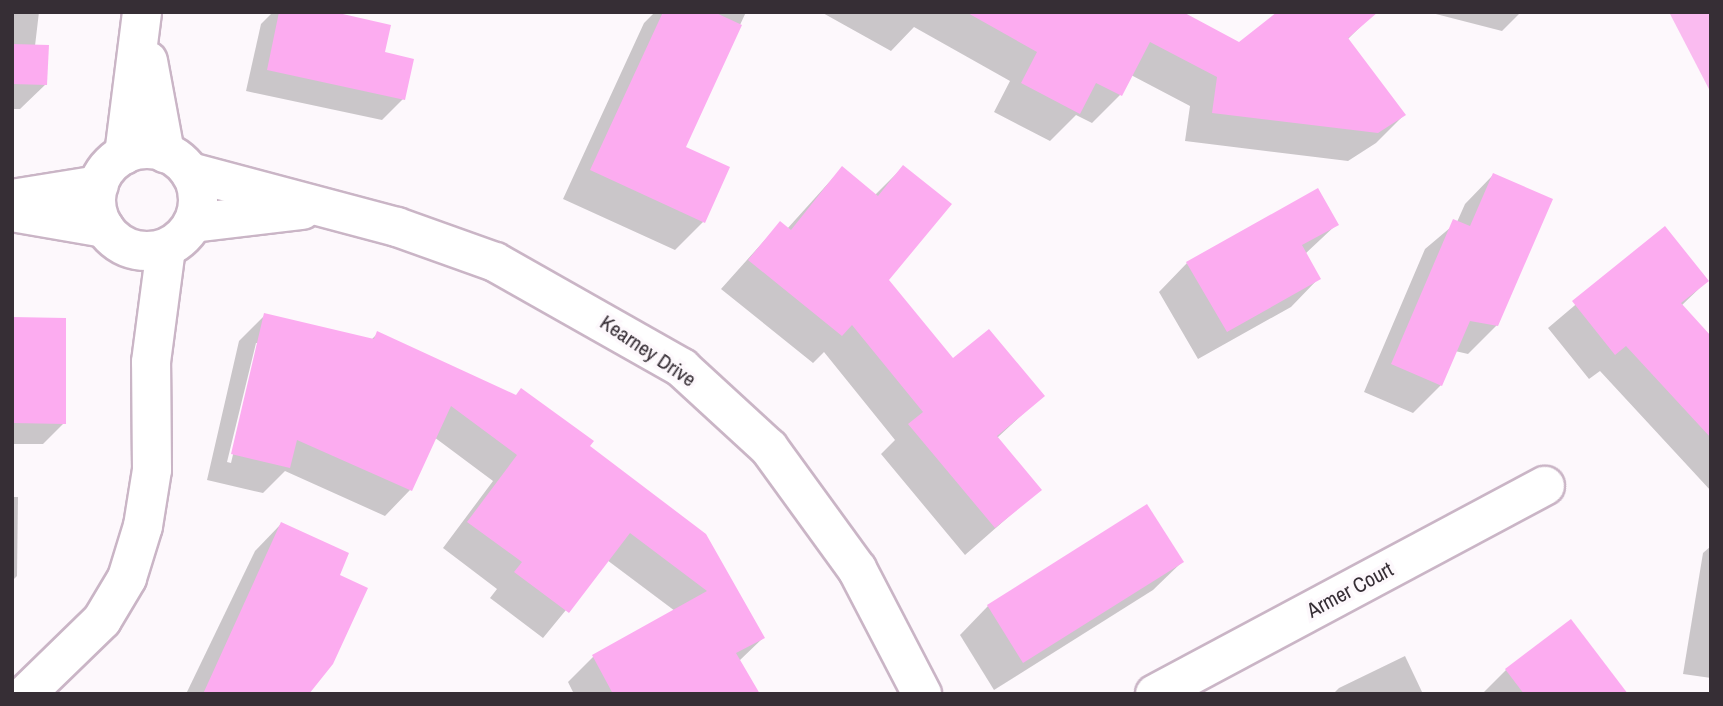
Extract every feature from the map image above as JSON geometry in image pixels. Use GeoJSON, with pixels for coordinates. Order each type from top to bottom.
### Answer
{"type":"FeatureCollection","features":[{"type":"Feature","properties":{"kind":"street"},"geometry":{"type":"LineString","coordinates":[[124,155],[142,22]]}},
{"type":"Feature","properties":{"kind":"street"},"geometry":{"type":"LineString","coordinates":[[26,694],[102,621],[127,578],[143,526],[152,470],[151,362],[180,235],[199,197],[177,162],[142,22]]}},
{"type":"Feature","properties":{"kind":"street"},"geometry":{"type":"LineString","coordinates":[[151,362],[117,238],[97,207],[99,185],[104,173],[124,155],[137,150],[177,162]]}},
{"type":"Feature","properties":{"kind":"street","name":"Kearney Drive"},"geometry":{"type":"LineString","coordinates":[[177,162],[318,208],[397,227],[495,262],[682,368],[769,448],[857,569],[922,694]]}},
{"type":"Feature","properties":{"kind":"street"},"geometry":{"type":"LineString","coordinates":[[12,199],[99,185]]}},
{"type":"Feature","properties":{"kind":"street","name":"Kearney Drive"},"geometry":{"type":"LineString","coordinates":[[180,235],[318,208]]}},
{"type":"Feature","properties":{"kind":"street"},"geometry":{"type":"LineString","coordinates":[[12,212],[117,238],[180,235]]}},
{"type":"Feature","properties":{"kind":"street","name":"Armer Court"},"geometry":{"type":"LineString","coordinates":[[1154,694],[1545,486]]}},
{"type":"Feature","properties":{"kind":"shaded area"},"geometry":{"type":"Polygon","coordinates":[[[1669,12],[1711,12],[1711,93],[1669,12]]]}},
{"type":"Feature","properties":{"kind":"building"},"geometry":{"type":"Polygon","coordinates":[[[279,12],[334,12],[391,25],[385,52],[414,59],[405,100],[267,70],[279,12]]]}},
{"type":"Feature","properties":{"kind":"building"},"geometry":{"type":"Polygon","coordinates":[[[663,12],[714,12],[742,25],[686,147],[730,167],[705,223],[590,170],[663,12]]]}},
{"type":"Feature","properties":{"kind":"building"},"geometry":{"type":"Polygon","coordinates":[[[966,12],[1183,12],[1239,42],[1277,12],[1378,12],[1348,38],[1406,115],[1378,133],[1212,113],[1217,77],[1150,42],[1122,96],[1096,83],[1080,114],[1021,83],[1037,52],[966,12]]]}},
{"type":"Feature","properties":{"kind":"building"},"geometry":{"type":"Polygon","coordinates":[[[12,44],[49,45],[47,85],[12,84],[12,44]]]}},
{"type":"Feature","properties":{"kind":"building"},"geometry":{"type":"Polygon","coordinates":[[[903,165],[952,204],[889,280],[953,358],[989,329],[1045,396],[997,436],[1042,490],[995,528],[908,424],[923,412],[852,325],[842,336],[748,260],[780,221],[791,230],[842,166],[878,196],[903,165]]]}},
{"type":"Feature","properties":{"kind":"building"},"geometry":{"type":"Polygon","coordinates":[[[1493,173],[1553,199],[1498,326],[1470,321],[1442,386],[1391,364],[1453,219],[1470,226],[1493,173]]]}},
{"type":"Feature","properties":{"kind":"building"},"geometry":{"type":"Polygon","coordinates":[[[1318,188],[1339,225],[1302,245],[1321,279],[1227,332],[1186,262],[1318,188]]]}},
{"type":"Feature","properties":{"kind":"building"},"geometry":{"type":"Polygon","coordinates":[[[1665,226],[1709,281],[1681,303],[1711,336],[1711,438],[1626,346],[1615,355],[1572,301],[1665,226]]]}},
{"type":"Feature","properties":{"kind":"building"},"geometry":{"type":"Polygon","coordinates":[[[264,313],[374,339],[377,331],[516,395],[521,388],[594,441],[590,446],[706,534],[765,638],[736,653],[760,694],[613,694],[592,655],[707,591],[630,533],[569,613],[514,572],[522,562],[467,522],[517,455],[451,406],[412,491],[297,440],[290,468],[231,454],[264,313]]]}},
{"type":"Feature","properties":{"kind":"building"},"geometry":{"type":"Polygon","coordinates":[[[12,317],[66,318],[66,424],[12,423],[12,317]]]}},
{"type":"Feature","properties":{"kind":"building"},"geometry":{"type":"Polygon","coordinates":[[[1147,504],[1184,562],[1023,663],[987,605],[1147,504]]]}},
{"type":"Feature","properties":{"kind":"building"},"geometry":{"type":"Polygon","coordinates":[[[281,522],[349,553],[340,575],[368,588],[333,664],[309,694],[203,694],[281,522]]]}},
{"type":"Feature","properties":{"kind":"building"},"geometry":{"type":"Polygon","coordinates":[[[1571,619],[1628,694],[1524,694],[1505,669],[1571,619]]]}}]}
